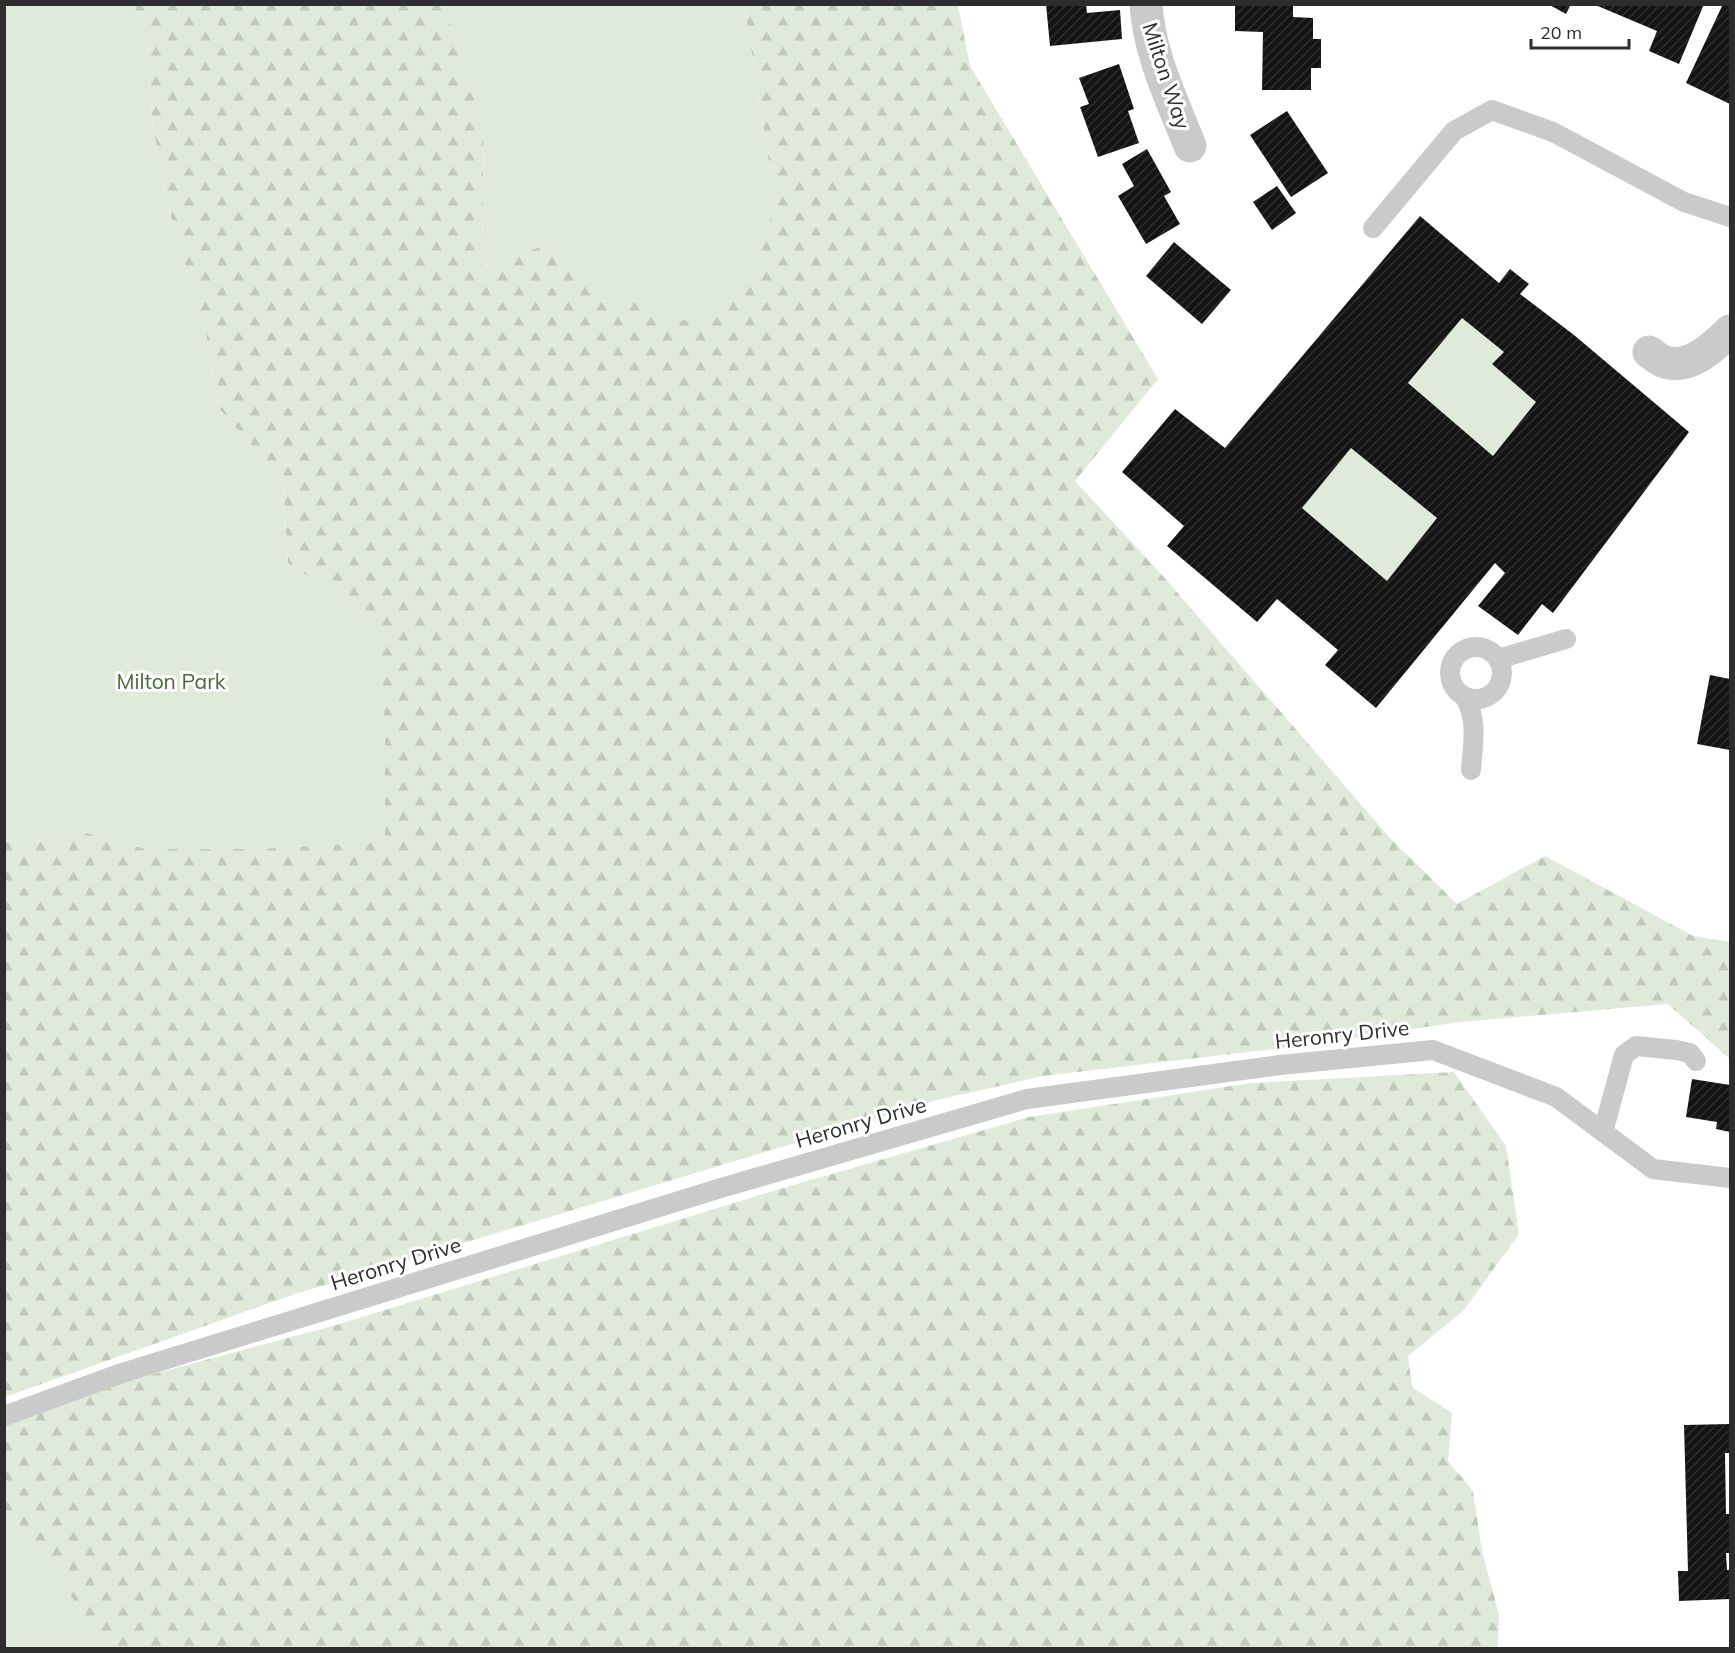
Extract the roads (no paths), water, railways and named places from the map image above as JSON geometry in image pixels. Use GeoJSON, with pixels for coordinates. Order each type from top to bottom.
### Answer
{"type":"FeatureCollection","features":[{"type":"Feature","properties":{"kind":"street","name":"Milton Way"},"geometry":{"type":"LineString","coordinates":[[1146,4],[1147,30],[1190,146]]}},
{"type":"Feature","properties":{"kind":"street"},"geometry":{"type":"LineString","coordinates":[[1649,352],[1664,362],[1678,363],[1692,360],[1710,350],[1731,331]]}},
{"type":"Feature","properties":{"kind":"lane"},"geometry":{"type":"LineString","coordinates":[[1372,228],[1454,131],[1492,110],[1553,132],[1684,202],[1731,217]]}},
{"type":"Feature","properties":{"kind":"lane"},"geometry":{"type":"LineString","coordinates":[[1498,659],[1566,639]]}},
{"type":"Feature","properties":{"kind":"lane"},"geometry":{"type":"LineString","coordinates":[[1477,647],[1493,653],[1498,659],[1502,675],[1496,691],[1482,699],[1465,697],[1458,692],[1450,676],[1455,659],[1468,648],[1477,647]]}},
{"type":"Feature","properties":{"kind":"lane"},"geometry":{"type":"LineString","coordinates":[[1465,697],[1472,710],[1471,770]]}},
{"type":"Feature","properties":{"kind":"lane"},"geometry":{"type":"LineString","coordinates":[[1603,1132],[1624,1055],[1636,1046],[1690,1053],[1696,1061]]}},
{"type":"Feature","properties":{"kind":"lane","name":"Heronry Drive"},"geometry":{"type":"LineString","coordinates":[[4,1416],[122,1373],[721,1188],[1027,1099],[1280,1065],[1433,1050],[1556,1097],[1653,1169],[1731,1178]]}},
{"type":"Feature","properties":{"kind":"park label","name":"Milton Park"},"geometry":{"type":"Point","coordinates":[171,682]}}]}
